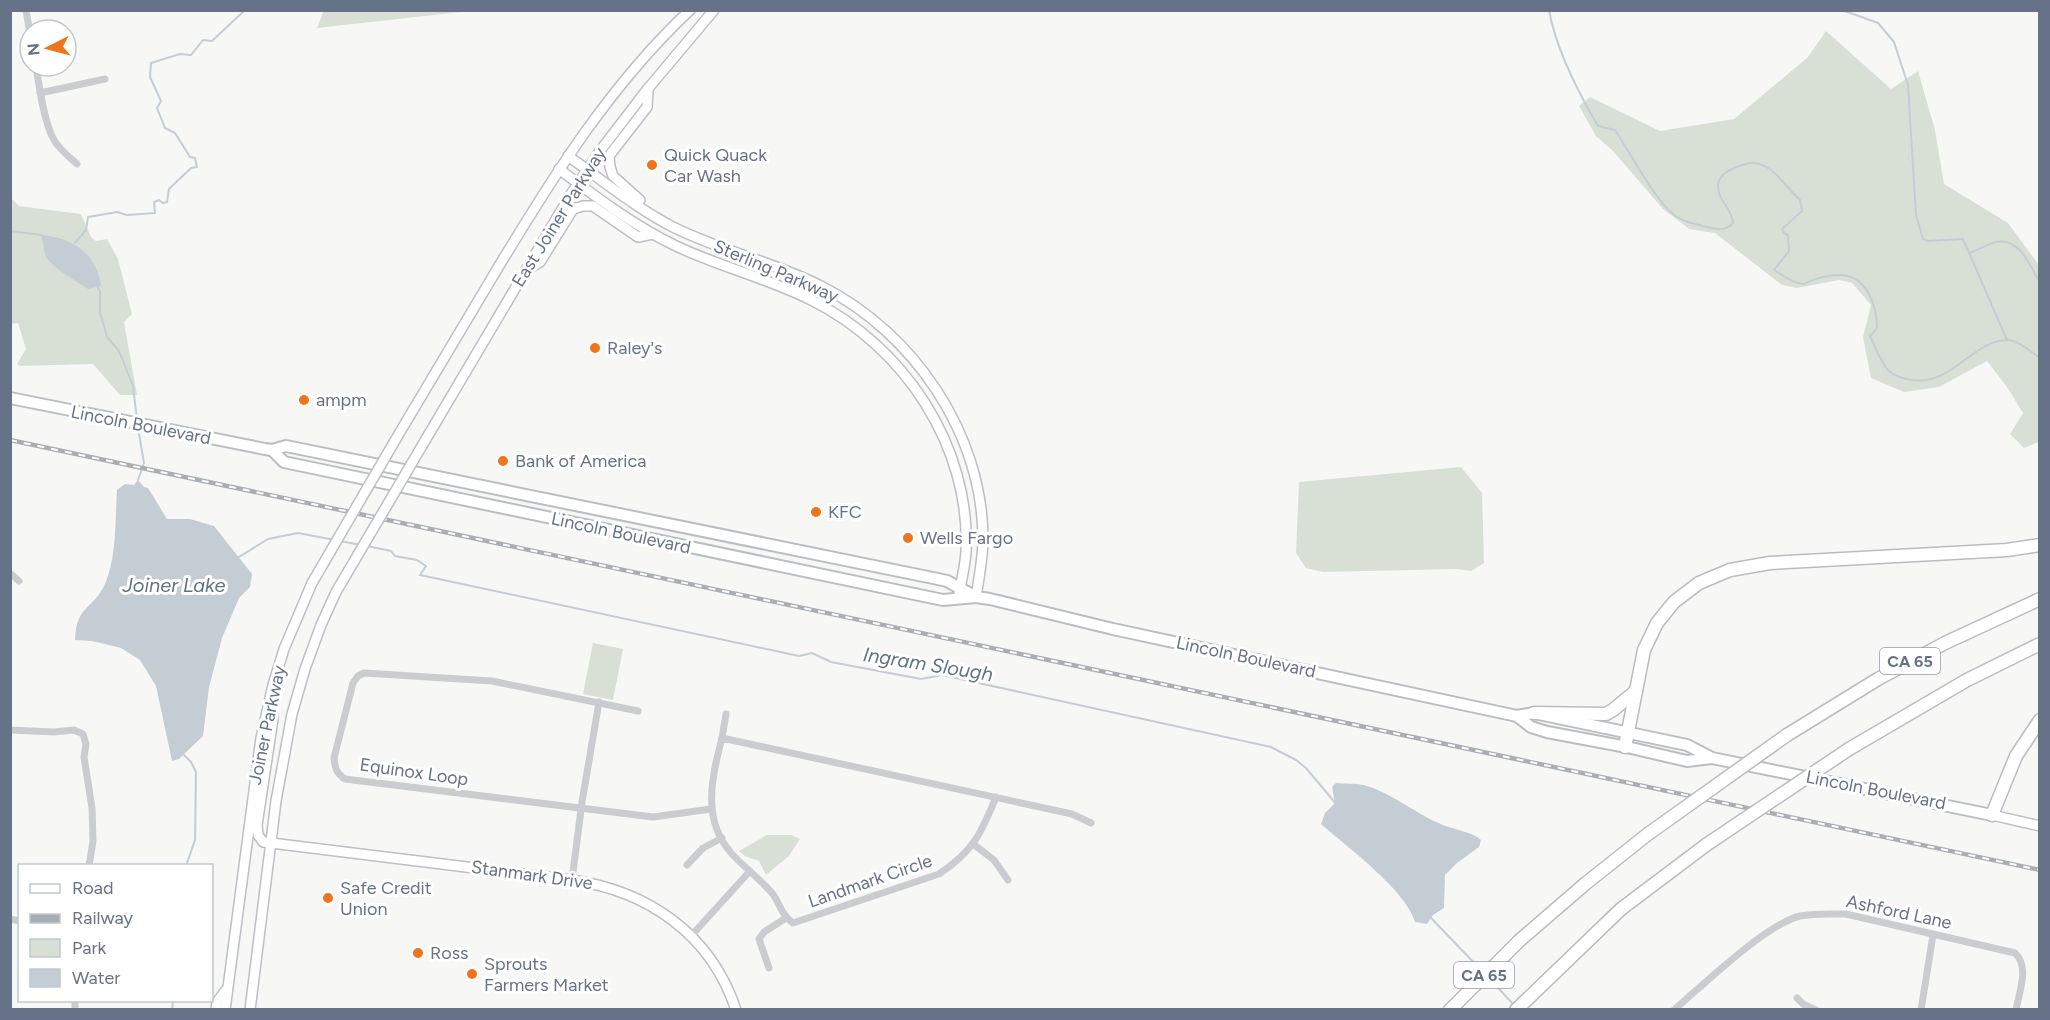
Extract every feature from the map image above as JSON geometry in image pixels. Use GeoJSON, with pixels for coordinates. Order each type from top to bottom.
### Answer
{"type":"FeatureCollection","features":[{"type":"Feature","properties":{"kind":"highway"},"geometry":{"type":"LineString","coordinates":[[1625,747],[1644,650],[1657,623],[1674,602],[1699,583],[1730,570],[1770,563],[2007,550],[2040,545]]}},
{"type":"Feature","properties":{"kind":"highway","name":"CA 65"},"geometry":{"type":"LineString","coordinates":[[1450,1010],[1519,941],[1585,884],[1648,834],[1787,735],[1878,679],[1945,643],[2040,599]]}},
{"type":"Feature","properties":{"kind":"highway","name":"CA 65"},"geometry":{"type":"LineString","coordinates":[[1516,1010],[1621,909],[1706,845],[1849,749],[1967,680],[2040,644]]}},
{"type":"Feature","properties":{"kind":"highway"},"geometry":{"type":"LineString","coordinates":[[1534,713],[1606,714],[1635,691]]}},
{"type":"Feature","properties":{"kind":"highway"},"geometry":{"type":"LineString","coordinates":[[1992,815],[2016,756],[2040,720]]}},
{"type":"Feature","properties":{"kind":"main road","name":"East Joiner Parkway"},"geometry":{"type":"LineString","coordinates":[[400,432],[559,169],[620,86],[655,44],[690,10]]}},
{"type":"Feature","properties":{"kind":"main road","name":"East Joiner Parkway"},"geometry":{"type":"LineString","coordinates":[[426,439],[578,183],[648,88],[714,10]]}},
{"type":"Feature","properties":{"kind":"main road"},"geometry":{"type":"LineString","coordinates":[[648,88],[647,107],[609,156],[610,167],[613,176],[664,222]]}},
{"type":"Feature","properties":{"kind":"main road","name":"Sterling Parkway"},"geometry":{"type":"LineString","coordinates":[[568,156],[664,222],[805,279],[850,303],[885,330],[918,364],[957,428],[972,469],[981,512],[983,536],[976,597]]}},
{"type":"Feature","properties":{"kind":"main road","name":"Sterling Parkway"},"geometry":{"type":"LineString","coordinates":[[559,169],[653,234],[700,256],[813,301],[862,332],[899,367],[918,391],[943,436],[956,473],[965,514],[966,537],[966,557],[959,593]]}},
{"type":"Feature","properties":{"kind":"main road"},"geometry":{"type":"LineString","coordinates":[[524,272],[540,262],[573,209],[583,206],[593,206],[638,237],[653,234]]}},
{"type":"Feature","properties":{"kind":"main road","name":"Lincoln Boulevard"},"geometry":{"type":"LineString","coordinates":[[10,398],[272,450],[286,446],[947,581],[959,593],[1113,629],[1517,716],[1534,713],[1687,745],[1712,758],[2040,826]]}},
{"type":"Feature","properties":{"kind":"main road","name":"Joiner Parkway"},"geometry":{"type":"LineString","coordinates":[[225,1010],[257,759],[270,694],[288,639],[312,583],[400,432]]}},
{"type":"Feature","properties":{"kind":"main road","name":"Joiner Parkway"},"geometry":{"type":"LineString","coordinates":[[250,1010],[273,842],[276,801],[292,714],[305,669],[336,592],[426,439]]}},
{"type":"Feature","properties":{"kind":"main road","name":"Lincoln Boulevard"},"geometry":{"type":"LineString","coordinates":[[272,450],[284,462],[943,600],[959,593]]}},
{"type":"Feature","properties":{"kind":"main road"},"geometry":{"type":"LineString","coordinates":[[270,694],[273,719],[257,831],[259,839],[263,842],[273,842]]}},
{"type":"Feature","properties":{"kind":"main road","name":"Lincoln Boulevard"},"geometry":{"type":"LineString","coordinates":[[1517,716],[1532,728],[1687,761],[1712,758]]}},
{"type":"Feature","properties":{"kind":"main road","name":"Stanmark Drive"},"geometry":{"type":"LineString","coordinates":[[273,842],[596,883],[632,896],[662,912],[691,936],[721,976],[736,1010]]}},
{"type":"Feature","properties":{"kind":"main road"},"geometry":{"type":"LineString","coordinates":[[216,1010],[217,1002],[228,988]]}},
{"type":"Feature","properties":{"kind":"street"},"geometry":{"type":"LineString","coordinates":[[38,78],[53,138],[61,150],[77,164]]}},
{"type":"Feature","properties":{"kind":"street"},"geometry":{"type":"LineString","coordinates":[[40,93],[105,79]]}},
{"type":"Feature","properties":{"kind":"street"},"geometry":{"type":"LineString","coordinates":[[10,573],[19,580]]}},
{"type":"Feature","properties":{"kind":"street","name":"Equinox Loop"},"geometry":{"type":"LineString","coordinates":[[581,810],[345,778],[338,774],[334,758],[353,683],[358,676],[364,673],[492,681],[638,711]]}},
{"type":"Feature","properties":{"kind":"street"},"geometry":{"type":"LineString","coordinates":[[572,880],[599,702]]}},
{"type":"Feature","properties":{"kind":"street","name":"Landmark Circle"},"geometry":{"type":"LineString","coordinates":[[726,714],[712,777],[711,809],[714,821],[730,852],[772,894],[786,918],[793,923],[939,874],[952,865],[981,834],[996,797]]}},
{"type":"Feature","properties":{"kind":"street"},"geometry":{"type":"LineString","coordinates":[[10,730],[54,732],[74,730],[83,734],[92,808],[93,842],[89,864]]}},
{"type":"Feature","properties":{"kind":"street"},"geometry":{"type":"LineString","coordinates":[[722,738],[1072,814],[1091,823]]}},
{"type":"Feature","properties":{"kind":"street"},"geometry":{"type":"LineString","coordinates":[[581,810],[653,817],[711,809]]}},
{"type":"Feature","properties":{"kind":"street"},"geometry":{"type":"LineString","coordinates":[[687,865],[703,848],[722,838]]}},
{"type":"Feature","properties":{"kind":"street"},"geometry":{"type":"LineString","coordinates":[[973,844],[994,860],[1008,880]]}},
{"type":"Feature","properties":{"kind":"street"},"geometry":{"type":"LineString","coordinates":[[691,936],[750,871]]}},
{"type":"Feature","properties":{"kind":"street","name":"Ashford Lane"},"geometry":{"type":"LineString","coordinates":[[1674,1010],[1776,927],[1798,917],[1822,913],[1846,914],[2015,953],[2022,959],[2024,969],[2016,1010]]}},
{"type":"Feature","properties":{"kind":"street"},"geometry":{"type":"LineString","coordinates":[[769,968],[759,939],[764,932],[786,918]]}},
{"type":"Feature","properties":{"kind":"street"},"geometry":{"type":"LineString","coordinates":[[1921,1010],[1933,935]]}},
{"type":"Feature","properties":{"kind":"street"},"geometry":{"type":"LineString","coordinates":[[1797,998],[1803,1004],[1816,1010]]}},
{"type":"Feature","properties":{"kind":"green space"},"geometry":{"type":"Polygon","coordinates":[[[324,10],[470,10],[470,11],[317,28],[324,10]]]}},
{"type":"Feature","properties":{"kind":"green space"},"geometry":{"type":"Polygon","coordinates":[[[1826,31],[1891,89],[1918,71],[1935,130],[1944,184],[2008,223],[2039,265],[2039,442],[2024,448],[2010,434],[2023,413],[1987,361],[1939,387],[1904,392],[1871,378],[1863,337],[1871,305],[1852,283],[1839,280],[1797,288],[1782,285],[1715,233],[1689,229],[1663,209],[1613,151],[1596,136],[1579,106],[1590,97],[1660,131],[1734,119],[1808,57],[1826,31]]]}},
{"type":"Feature","properties":{"kind":"green space"},"geometry":{"type":"Polygon","coordinates":[[[10,197],[19,206],[81,214],[91,237],[96,241],[107,239],[118,259],[132,314],[124,322],[137,395],[120,395],[93,364],[20,366],[17,364],[26,349],[18,323],[11,324],[10,197]]]}},
{"type":"Feature","properties":{"kind":"green space"},"geometry":{"type":"Polygon","coordinates":[[[1461,467],[1482,493],[1484,563],[1471,571],[1456,569],[1323,572],[1306,568],[1296,553],[1299,482],[1461,467]]]}},
{"type":"Feature","properties":{"kind":"green space"},"geometry":{"type":"Polygon","coordinates":[[[593,643],[623,649],[613,700],[583,694],[593,643]]]}},
{"type":"Feature","properties":{"kind":"green space"},"geometry":{"type":"Polygon","coordinates":[[[767,835],[791,835],[800,839],[789,856],[766,875],[759,861],[739,851],[767,835]]]}},
{"type":"Feature","properties":{"kind":"water"},"geometry":{"type":"Polygon","coordinates":[[[41,235],[62,239],[81,249],[94,264],[101,286],[88,289],[57,269],[45,254],[41,235]]]}},
{"type":"Feature","properties":{"kind":"water","name":"Joiner Lake"},"geometry":{"type":"Polygon","coordinates":[[[138,480],[148,488],[167,519],[190,519],[214,526],[252,574],[250,587],[239,598],[222,638],[209,687],[203,736],[179,759],[172,761],[156,686],[140,660],[121,648],[92,641],[75,640],[78,620],[100,592],[109,573],[115,538],[117,490],[125,484],[134,485],[138,480]]]}},
{"type":"Feature","properties":{"kind":"water"},"geometry":{"type":"Polygon","coordinates":[[[1336,783],[1361,784],[1374,789],[1443,825],[1469,833],[1481,840],[1479,847],[1445,875],[1444,908],[1433,915],[1427,924],[1415,922],[1400,896],[1388,883],[1321,824],[1325,813],[1335,803],[1332,787],[1336,783]]]}},
{"type":"Feature","properties":{"kind":"waterway","name":"Ingram Slough"},"geometry":{"type":"LineString","coordinates":[[75,243],[86,230],[88,217],[117,212],[127,215],[155,213],[154,202],[159,200],[163,203],[167,202],[169,189],[191,168],[197,167],[195,158],[190,157],[175,133],[165,128],[157,108],[161,101],[150,77],[151,63],[180,54],[191,55],[203,40],[212,41],[245,10]]}},
{"type":"Feature","properties":{"kind":"waterway"},"geometry":{"type":"LineString","coordinates":[[1549,10],[1562,55],[1598,126],[1615,130],[1658,198],[1677,217],[1711,228],[1727,227],[1733,223],[1718,191],[1723,175],[1744,164],[1755,163],[1763,165],[1778,176],[1800,200],[1802,211],[1782,229],[1788,235],[1789,251],[1774,270],[1800,284],[1841,275],[1850,277],[1864,286],[1877,319],[1877,328],[1870,336],[1890,372],[1906,379],[1926,380],[1951,370],[1983,347],[2007,340],[2020,344],[2040,358]]}},
{"type":"Feature","properties":{"kind":"waterway"},"geometry":{"type":"LineString","coordinates":[[1842,10],[1878,23],[1894,42],[1908,85],[1916,215],[1923,239],[1928,241],[1963,239],[2007,340]]}},
{"type":"Feature","properties":{"kind":"waterway","name":"Ingram Slough"},"geometry":{"type":"LineString","coordinates":[[10,231],[42,235]]}},
{"type":"Feature","properties":{"kind":"waterway"},"geometry":{"type":"LineString","coordinates":[[1969,253],[1996,242],[2012,244],[2023,254],[2040,283]]}},
{"type":"Feature","properties":{"kind":"waterway","name":"Ingram Slough"},"geometry":{"type":"LineString","coordinates":[[96,284],[100,291],[100,312],[107,337],[119,351],[133,386],[137,420]]}},
{"type":"Feature","properties":{"kind":"waterway","name":"Ingram Slough"},"geometry":{"type":"LineString","coordinates":[[138,428],[144,463],[138,480]]}},
{"type":"Feature","properties":{"kind":"waterway","name":"Ingram Slough"},"geometry":{"type":"LineString","coordinates":[[239,557],[268,539],[298,533],[335,540]]}},
{"type":"Feature","properties":{"kind":"waterway","name":"Ingram Slough"},"geometry":{"type":"LineString","coordinates":[[340,541],[361,545]]}},
{"type":"Feature","properties":{"kind":"waterway","name":"Ingram Slough"},"geometry":{"type":"LineString","coordinates":[[367,546],[391,551],[395,556],[417,560],[426,566],[420,575],[799,656],[812,653],[831,662],[921,679],[942,675],[1271,747],[1306,768],[1337,805]]}},
{"type":"Feature","properties":{"kind":"waterway"},"geometry":{"type":"LineString","coordinates":[[184,755],[196,772],[195,840],[187,864]]}},
{"type":"Feature","properties":{"kind":"waterway","name":"Ingram Slough"},"geometry":{"type":"LineString","coordinates":[[1431,918],[1483,972]]}},
{"type":"Feature","properties":{"kind":"waterway","name":"Ingram Slough"},"geometry":{"type":"LineString","coordinates":[[1489,978],[1514,1005]]}},
{"type":"Feature","properties":{"kind":"waterway"},"geometry":{"type":"LineString","coordinates":[[172,1010],[173,1002]]}},
{"type":"Feature","properties":{"kind":"railway"},"geometry":{"type":"LineString","coordinates":[[10,440],[2040,870]]}},
{"type":"Feature","properties":{"kind":"place","name":"Quick Quack Car Wash"},"geometry":{"type":"Point","coordinates":[652,165]}},
{"type":"Feature","properties":{"kind":"place","name":"Raley's"},"geometry":{"type":"Point","coordinates":[595,348]}},
{"type":"Feature","properties":{"kind":"place","name":"ampm"},"geometry":{"type":"Point","coordinates":[304,400]}},
{"type":"Feature","properties":{"kind":"place","name":"Bank of America"},"geometry":{"type":"Point","coordinates":[503,461]}},
{"type":"Feature","properties":{"kind":"place","name":"KFC"},"geometry":{"type":"Point","coordinates":[816,512]}},
{"type":"Feature","properties":{"kind":"place","name":"Wells Fargo"},"geometry":{"type":"Point","coordinates":[908,538]}},
{"type":"Feature","properties":{"kind":"place","name":"Safe Credit Union"},"geometry":{"type":"Point","coordinates":[328,898]}},
{"type":"Feature","properties":{"kind":"place","name":"Ross"},"geometry":{"type":"Point","coordinates":[418,953]}},
{"type":"Feature","properties":{"kind":"place","name":"Sprouts Farmers Market"},"geometry":{"type":"Point","coordinates":[472,974]}}]}
